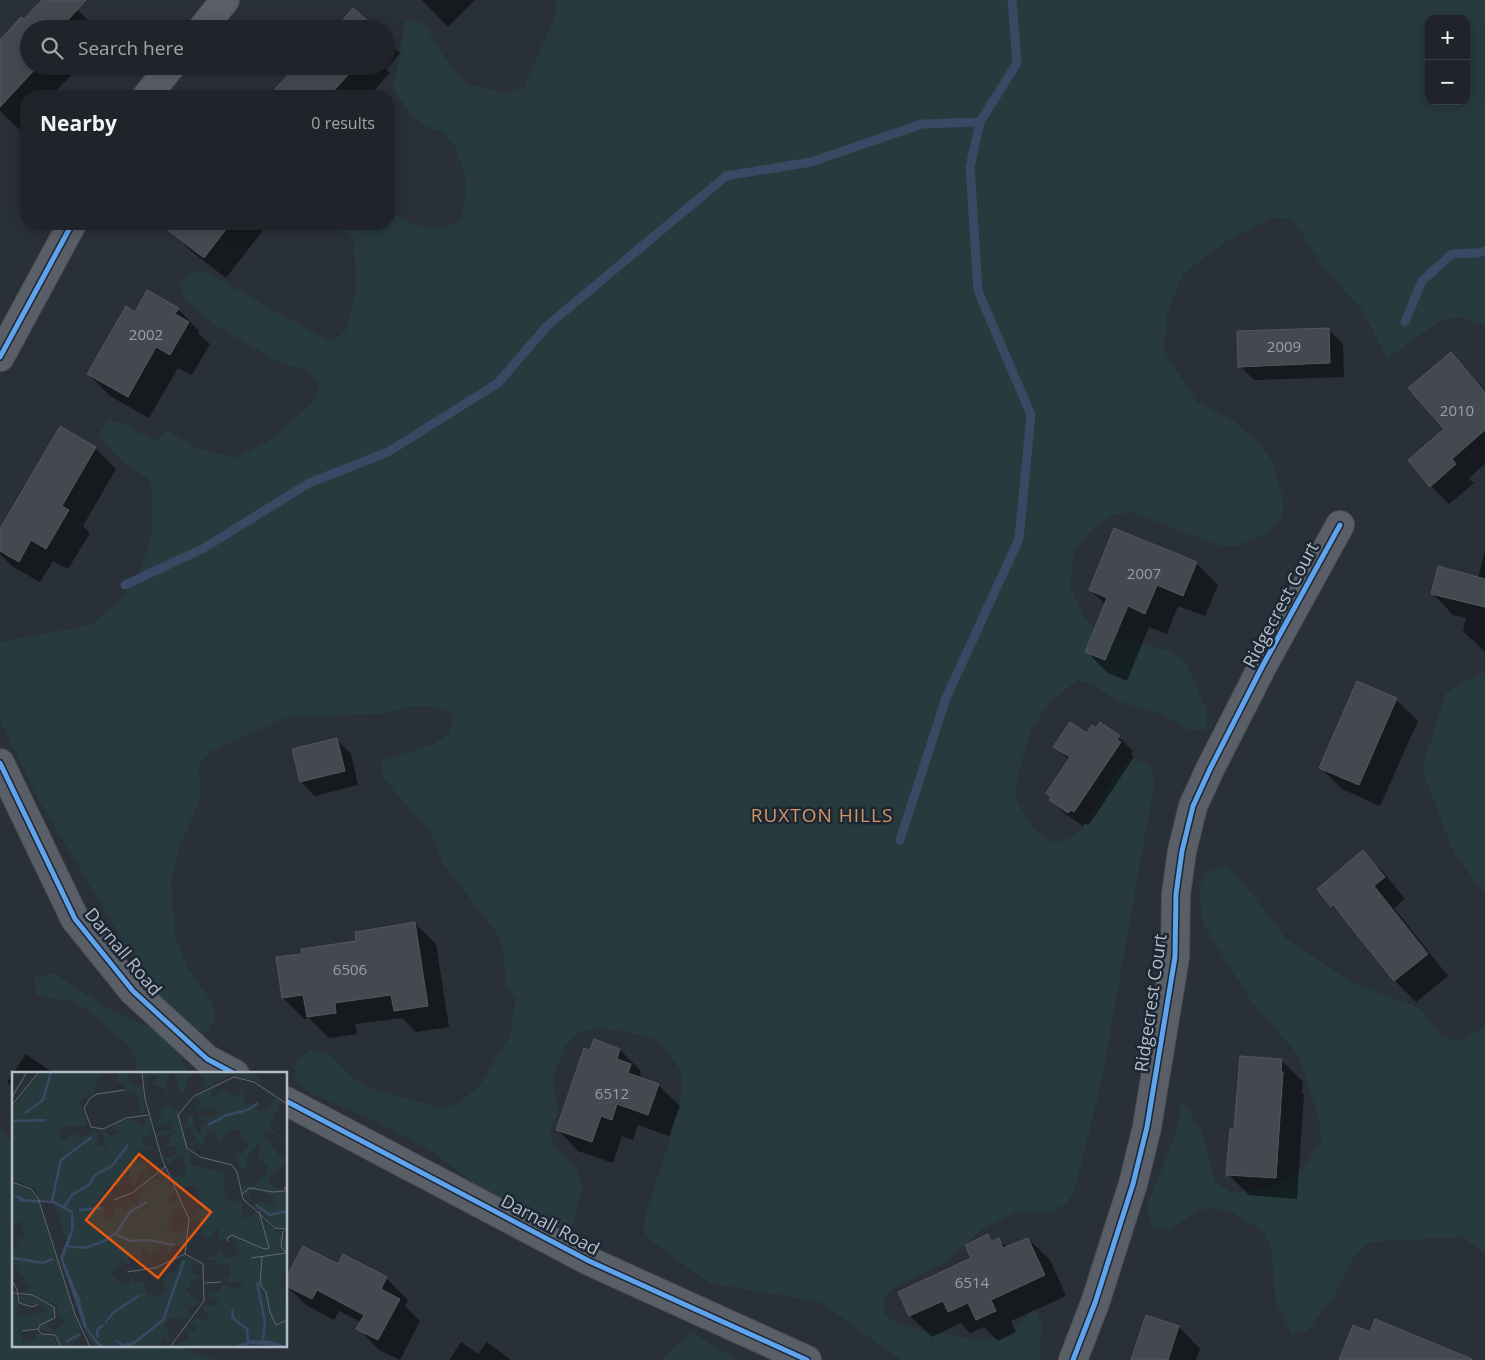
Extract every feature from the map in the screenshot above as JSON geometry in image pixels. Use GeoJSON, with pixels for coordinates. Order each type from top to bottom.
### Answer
{"type":"FeatureCollection","features":[{"type":"Feature","properties":{"kind":"street"},"geometry":{"type":"LineString","coordinates":[[209,20],[225,0]]}},
{"type":"Feature","properties":{"kind":"street"},"geometry":{"type":"LineString","coordinates":[[152,90],[164,75]]}},
{"type":"Feature","properties":{"kind":"street"},"geometry":{"type":"LineString","coordinates":[[0,358],[69,230]]}},
{"type":"Feature","properties":{"kind":"street","name":"Ridgecrest Court"},"geometry":{"type":"LineString","coordinates":[[1073,1360],[1095,1302],[1133,1184],[1147,1127],[1175,957],[1176,894],[1182,851],[1193,806],[1250,691],[1340,525]]}},
{"type":"Feature","properties":{"kind":"street","name":"Darnall Road"},"geometry":{"type":"LineString","coordinates":[[0,763],[75,919],[133,991],[207,1059],[231,1072]]}},
{"type":"Feature","properties":{"kind":"street","name":"Darnall Road"},"geometry":{"type":"LineString","coordinates":[[288,1102],[589,1261],[807,1360]]}},
{"type":"Feature","properties":{"kind":"green space"},"geometry":{"type":"Polygon","coordinates":[[[556,0],[1485,0],[1485,328],[1478,323],[1461,317],[1444,319],[1387,358],[1362,310],[1325,269],[1293,220],[1275,217],[1227,241],[1183,274],[1167,314],[1164,350],[1196,401],[1235,422],[1263,447],[1273,463],[1284,503],[1281,520],[1267,533],[1235,547],[1217,545],[1131,512],[1113,515],[1098,524],[1074,549],[1070,585],[1083,616],[1096,630],[1168,651],[1185,660],[1207,711],[1207,729],[1189,730],[1159,713],[1141,710],[1108,695],[1094,685],[1078,680],[1050,702],[1030,731],[1016,784],[1017,802],[1037,833],[1054,843],[1071,838],[1085,825],[1118,770],[1133,758],[1151,766],[1154,785],[1101,1084],[1075,1189],[1066,1204],[1051,1212],[1015,1212],[983,1228],[945,1263],[898,1285],[885,1296],[884,1314],[899,1325],[972,1340],[991,1339],[1009,1334],[1034,1308],[1042,1324],[1039,1360],[901,1360],[820,1302],[709,1283],[654,1243],[643,1231],[646,1212],[670,1139],[683,1088],[680,1069],[659,1041],[627,1032],[595,1028],[578,1033],[566,1045],[553,1078],[558,1113],[550,1128],[553,1146],[578,1171],[582,1189],[567,1244],[520,1219],[436,1154],[376,1121],[306,1091],[295,1078],[295,1062],[310,1050],[327,1053],[356,1080],[371,1088],[443,1109],[462,1101],[481,1084],[510,1035],[516,998],[507,985],[503,950],[497,933],[444,865],[430,832],[384,779],[381,761],[434,744],[450,733],[454,715],[436,707],[415,706],[379,714],[288,717],[209,752],[199,766],[200,800],[179,849],[171,883],[175,937],[189,970],[210,999],[216,1015],[209,1031],[192,1034],[146,979],[38,799],[0,720],[0,642],[91,625],[122,598],[141,567],[152,533],[151,481],[121,460],[98,435],[108,420],[125,424],[155,441],[167,430],[199,449],[235,458],[270,440],[312,403],[320,386],[308,372],[275,360],[214,324],[186,301],[179,285],[191,271],[208,273],[332,343],[346,330],[356,291],[354,238],[338,230],[395,230],[395,214],[407,221],[428,228],[445,226],[461,220],[467,182],[455,146],[443,132],[427,127],[414,117],[393,89],[406,19],[424,24],[452,69],[468,84],[506,94],[524,87],[555,17],[556,0]]]}},
{"type":"Feature","properties":{"kind":"green space"},"geometry":{"type":"Polygon","coordinates":[[[1485,673],[1485,894],[1454,853],[1422,769],[1446,693],[1477,674],[1485,673]]]}},
{"type":"Feature","properties":{"kind":"green space"},"geometry":{"type":"Polygon","coordinates":[[[1224,865],[1239,877],[1286,939],[1352,982],[1421,1009],[1442,1037],[1460,1041],[1477,1032],[1485,1024],[1485,1254],[1463,1237],[1368,1243],[1354,1257],[1335,1295],[1308,1330],[1292,1334],[1276,1302],[1271,1247],[1264,1232],[1233,1213],[1216,1208],[1198,1210],[1169,1230],[1152,1227],[1146,1208],[1176,1134],[1182,1100],[1201,1131],[1216,1183],[1232,1193],[1270,1187],[1302,1170],[1321,1142],[1320,1124],[1299,1056],[1251,1001],[1203,923],[1199,888],[1207,872],[1224,865]]]}},
{"type":"Feature","properties":{"kind":"green space"},"geometry":{"type":"Polygon","coordinates":[[[53,973],[113,1011],[165,1034],[177,1046],[187,1072],[136,1072],[137,1062],[129,1046],[88,1010],[72,1001],[37,996],[34,977],[53,973]]]}},
{"type":"Feature","properties":{"kind":"green space"},"geometry":{"type":"Polygon","coordinates":[[[0,1128],[12,1140],[12,1348],[183,1348],[215,1360],[0,1360],[0,1128]]]}},
{"type":"Feature","properties":{"kind":"green space"},"geometry":{"type":"Polygon","coordinates":[[[691,1332],[738,1360],[661,1360],[691,1332]]]}},
{"type":"Feature","properties":{"kind":"building"},"geometry":{"type":"Polygon","coordinates":[[[42,0],[86,0],[68,20],[20,20],[20,75],[30,75],[0,107],[0,40],[21,17],[24,19],[42,0]]]}},
{"type":"Feature","properties":{"kind":"building"},"geometry":{"type":"Polygon","coordinates":[[[353,8],[367,20],[343,20],[353,8]]]}},
{"type":"Feature","properties":{"kind":"building"},"geometry":{"type":"Polygon","coordinates":[[[288,75],[348,75],[334,90],[274,90],[288,75]]]}},
{"type":"Feature","properties":{"kind":"building"},"geometry":{"type":"Polygon","coordinates":[[[168,230],[225,230],[204,258],[168,230]]]}},
{"type":"Feature","properties":{"kind":"building"},"geometry":{"type":"Polygon","coordinates":[[[147,290],[179,308],[175,314],[189,322],[170,355],[156,347],[128,397],[87,374],[126,306],[135,312],[147,290]]]}},
{"type":"Feature","properties":{"kind":"building"},"geometry":{"type":"Polygon","coordinates":[[[1329,328],[1330,363],[1238,367],[1237,331],[1329,328]]]}},
{"type":"Feature","properties":{"kind":"building"},"geometry":{"type":"Polygon","coordinates":[[[1451,352],[1485,392],[1485,430],[1452,459],[1456,464],[1430,487],[1408,460],[1444,429],[1408,388],[1451,352]]]}},
{"type":"Feature","properties":{"kind":"building"},"geometry":{"type":"Polygon","coordinates":[[[60,426],[96,447],[62,506],[69,510],[46,549],[31,540],[19,562],[0,551],[0,529],[60,426]]]}},
{"type":"Feature","properties":{"kind":"building"},"geometry":{"type":"Polygon","coordinates":[[[1114,528],[1197,562],[1183,596],[1157,585],[1145,614],[1128,606],[1105,660],[1085,652],[1107,598],[1089,590],[1114,528]]]}},
{"type":"Feature","properties":{"kind":"building"},"geometry":{"type":"Polygon","coordinates":[[[1438,566],[1485,579],[1485,607],[1431,594],[1438,566]]]}},
{"type":"Feature","properties":{"kind":"building"},"geometry":{"type":"Polygon","coordinates":[[[1357,681],[1397,698],[1359,785],[1319,768],[1357,681]]]}},
{"type":"Feature","properties":{"kind":"building"},"geometry":{"type":"Polygon","coordinates":[[[1070,722],[1087,733],[1092,725],[1096,728],[1100,722],[1120,736],[1117,740],[1121,742],[1074,812],[1071,810],[1068,813],[1049,800],[1051,797],[1046,793],[1070,757],[1053,747],[1070,722]]]}},
{"type":"Feature","properties":{"kind":"building"},"geometry":{"type":"Polygon","coordinates":[[[337,738],[345,771],[300,782],[292,749],[337,738]]]}},
{"type":"Feature","properties":{"kind":"building"},"geometry":{"type":"Polygon","coordinates":[[[1363,850],[1385,877],[1374,886],[1428,954],[1394,981],[1333,905],[1331,907],[1317,889],[1363,850]]]}},
{"type":"Feature","properties":{"kind":"building"},"geometry":{"type":"Polygon","coordinates":[[[415,922],[428,1006],[394,1011],[391,995],[335,1003],[336,1013],[307,1017],[303,995],[282,998],[276,957],[302,954],[301,949],[356,941],[355,932],[415,922]]]}},
{"type":"Feature","properties":{"kind":"building"},"geometry":{"type":"Polygon","coordinates":[[[594,1039],[620,1049],[617,1059],[631,1064],[628,1073],[659,1084],[648,1115],[617,1104],[612,1120],[601,1116],[592,1142],[556,1130],[584,1048],[590,1050],[594,1039]]]}},
{"type":"Feature","properties":{"kind":"building"},"geometry":{"type":"Polygon","coordinates":[[[1240,1056],[1282,1059],[1281,1072],[1283,1072],[1276,1178],[1226,1175],[1230,1129],[1234,1129],[1240,1056]]]}},
{"type":"Feature","properties":{"kind":"building"},"geometry":{"type":"Polygon","coordinates":[[[988,1234],[991,1242],[999,1238],[1003,1248],[1028,1238],[1045,1275],[991,1300],[996,1311],[976,1320],[968,1303],[948,1312],[943,1301],[909,1316],[898,1292],[971,1258],[965,1245],[988,1234]]]}},
{"type":"Feature","properties":{"kind":"building"},"geometry":{"type":"Polygon","coordinates":[[[303,1246],[338,1264],[343,1254],[387,1277],[381,1289],[400,1299],[378,1340],[356,1329],[364,1315],[317,1290],[312,1299],[288,1287],[288,1274],[303,1246]]]}},
{"type":"Feature","properties":{"kind":"building"},"geometry":{"type":"Polygon","coordinates":[[[1146,1315],[1179,1326],[1168,1360],[1131,1360],[1146,1315]]]}},
{"type":"Feature","properties":{"kind":"building"},"geometry":{"type":"Polygon","coordinates":[[[1375,1319],[1472,1360],[1339,1360],[1353,1325],[1370,1332],[1375,1319]]]}},
{"type":"Feature","properties":{"kind":"waterway"},"geometry":{"type":"LineString","coordinates":[[900,840],[946,698],[1019,539],[1031,415],[978,291],[970,167],[980,122],[1017,63],[1012,0]]}},
{"type":"Feature","properties":{"kind":"waterway"},"geometry":{"type":"LineString","coordinates":[[125,585],[204,548],[309,483],[388,452],[498,383],[547,326],[726,176],[811,162],[922,124],[980,122]]}},
{"type":"Feature","properties":{"kind":"waterway"},"geometry":{"type":"LineString","coordinates":[[1405,322],[1422,281],[1452,254],[1485,251]]}},
{"type":"Feature","properties":{"kind":"cycle path"},"geometry":{"type":"LineString","coordinates":[[0,357],[69,230]]}},
{"type":"Feature","properties":{"kind":"cycle path"},"geometry":{"type":"LineString","coordinates":[[1073,1360],[1095,1303],[1133,1184],[1147,1127],[1175,957],[1176,894],[1182,851],[1193,806],[1263,665],[1340,525]]}},
{"type":"Feature","properties":{"kind":"cycle path"},"geometry":{"type":"LineString","coordinates":[[0,763],[75,919],[133,991],[207,1059],[231,1072]]}},
{"type":"Feature","properties":{"kind":"cycle path"},"geometry":{"type":"LineString","coordinates":[[288,1102],[589,1261],[807,1360]]}},
{"type":"Feature","properties":{"kind":"district","name":"RUXTON HILLS"},"geometry":{"type":"Point","coordinates":[822,815]}}]}
